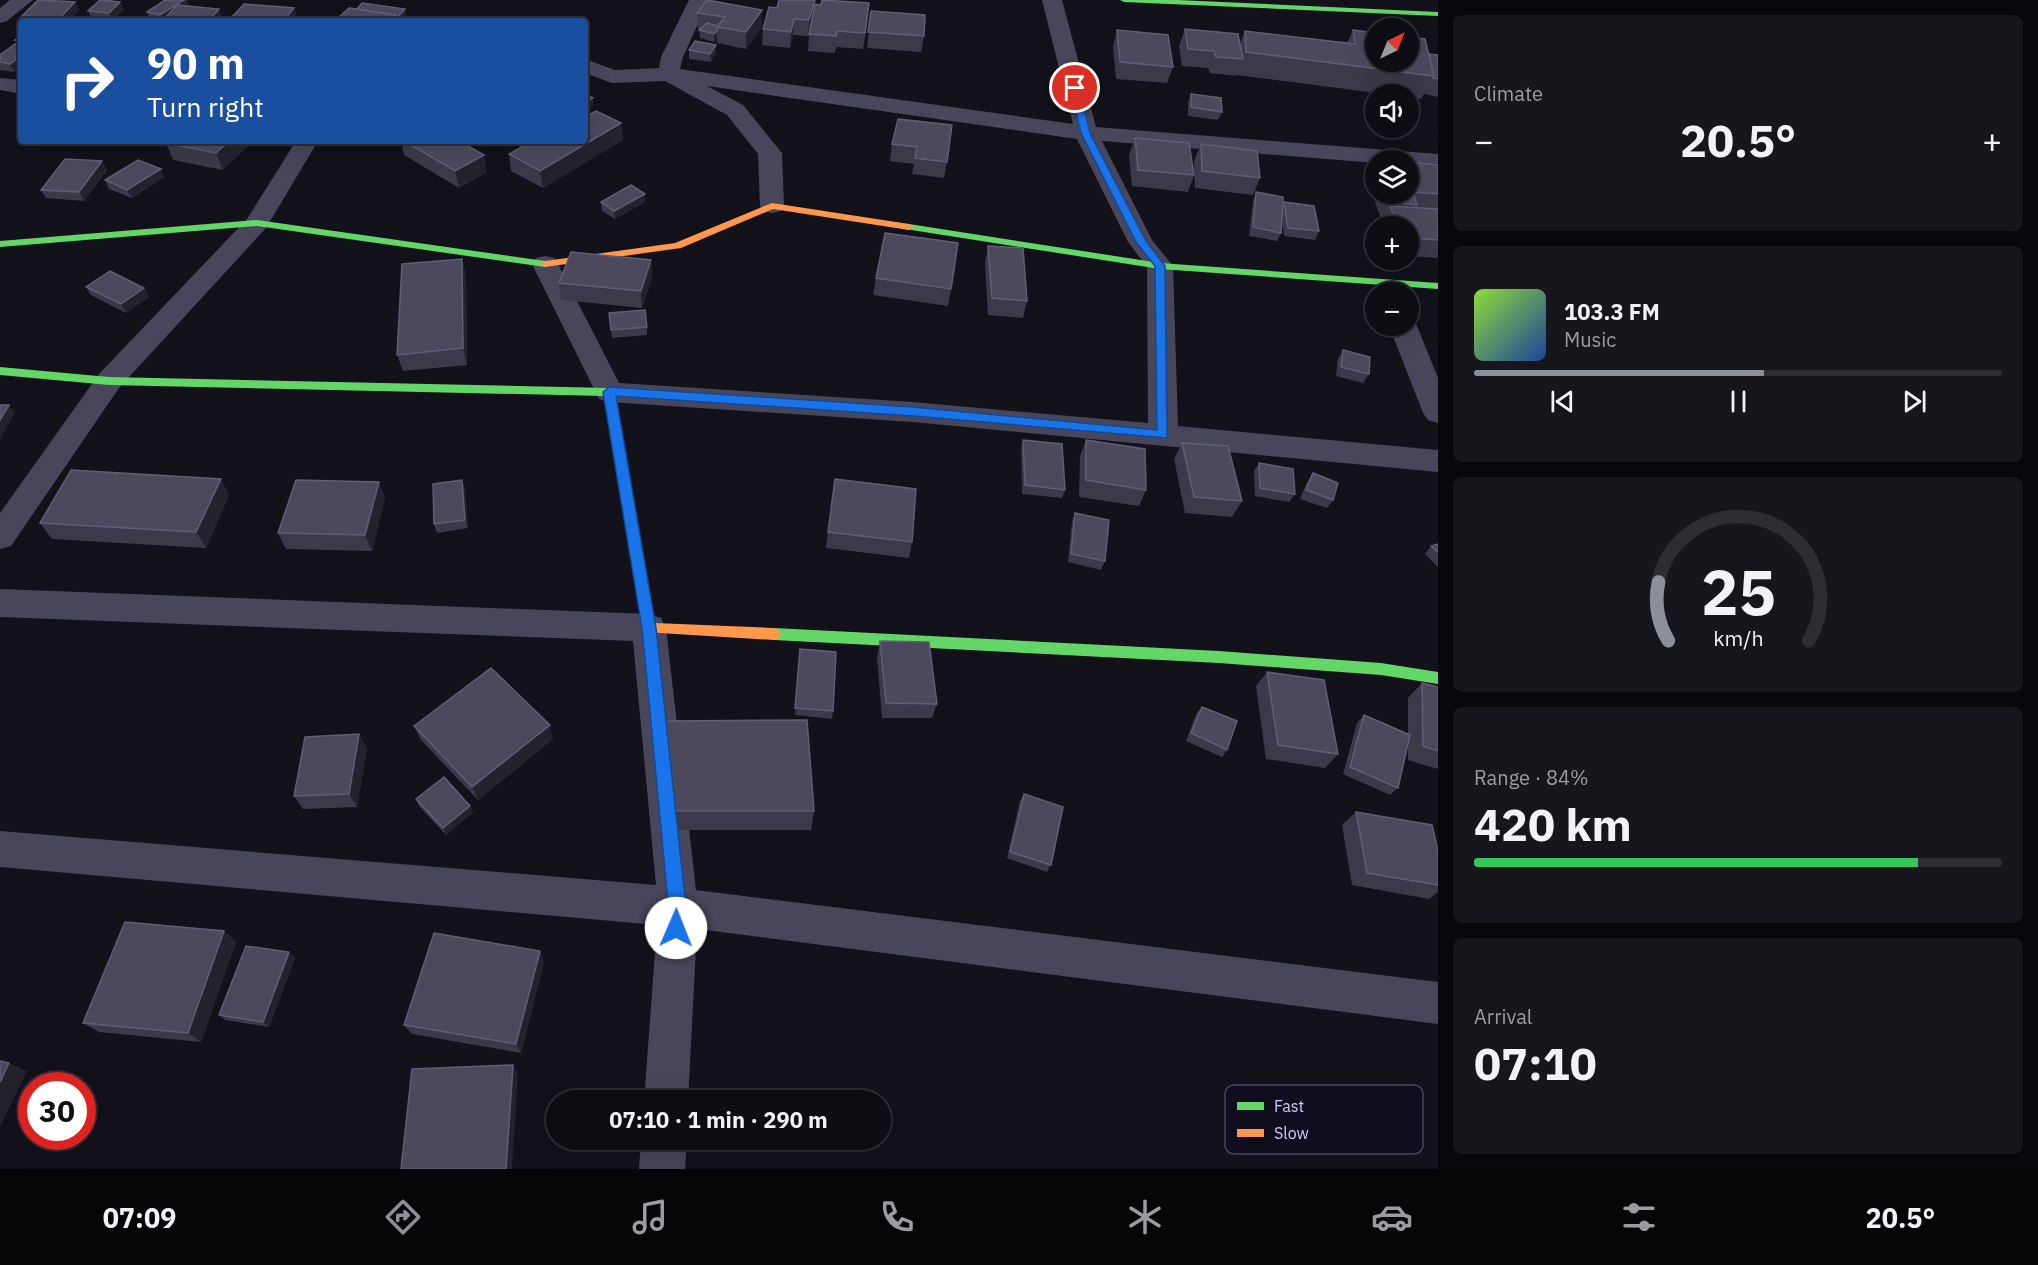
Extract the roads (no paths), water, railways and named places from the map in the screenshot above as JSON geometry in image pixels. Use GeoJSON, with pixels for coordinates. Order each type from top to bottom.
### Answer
{"type":"FeatureCollection","features":[{"type":"Feature","properties":{"kind":"main road"},"geometry":{"type":"LineString","coordinates":[[1124,0],[1226,2],[1438,14]]}},
{"type":"Feature","properties":{"kind":"main road"},"geometry":{"type":"LineString","coordinates":[[0,244],[257,223],[545,264],[677,246],[772,206],[1160,266],[1365,286]]}},
{"type":"Feature","properties":{"kind":"main road"},"geometry":{"type":"LineString","coordinates":[[1419,287],[1438,286]]}},
{"type":"Feature","properties":{"kind":"main road"},"geometry":{"type":"LineString","coordinates":[[0,371],[109,381],[609,392],[649,628],[1219,657],[1381,669],[1438,678]]}},
{"type":"Feature","properties":{"kind":"street"},"geometry":{"type":"LineString","coordinates":[[0,17],[24,0]]}},
{"type":"Feature","properties":{"kind":"street"},"geometry":{"type":"LineString","coordinates":[[669,74],[672,57],[699,0]]}},
{"type":"Feature","properties":{"kind":"street"},"geometry":{"type":"LineString","coordinates":[[1052,0],[1086,133],[1141,242],[1160,266],[1163,435]]}},
{"type":"Feature","properties":{"kind":"street"},"geometry":{"type":"LineString","coordinates":[[588,66],[612,77],[669,74],[1086,133],[1438,161]]}},
{"type":"Feature","properties":{"kind":"street"},"geometry":{"type":"LineString","coordinates":[[669,74],[735,110],[770,153],[772,206]]}},
{"type":"Feature","properties":{"kind":"street"},"geometry":{"type":"LineString","coordinates":[[0,84],[18,87]]}},
{"type":"Feature","properties":{"kind":"street"},"geometry":{"type":"LineString","coordinates":[[0,537],[109,381],[257,223],[305,144]]}},
{"type":"Feature","properties":{"kind":"street"},"geometry":{"type":"LineString","coordinates":[[545,264],[609,392],[913,412],[1438,461]]}},
{"type":"Feature","properties":{"kind":"street"},"geometry":{"type":"LineString","coordinates":[[1406,336],[1438,413]]}},
{"type":"Feature","properties":{"kind":"street"},"geometry":{"type":"LineString","coordinates":[[0,603],[649,628],[678,907],[667,1090]]}},
{"type":"Feature","properties":{"kind":"street"},"geometry":{"type":"LineString","coordinates":[[0,849],[678,907],[1438,1003]]}},
{"type":"Feature","properties":{"kind":"street"},"geometry":{"type":"LineString","coordinates":[[662,1169],[663,1150]]}}]}
